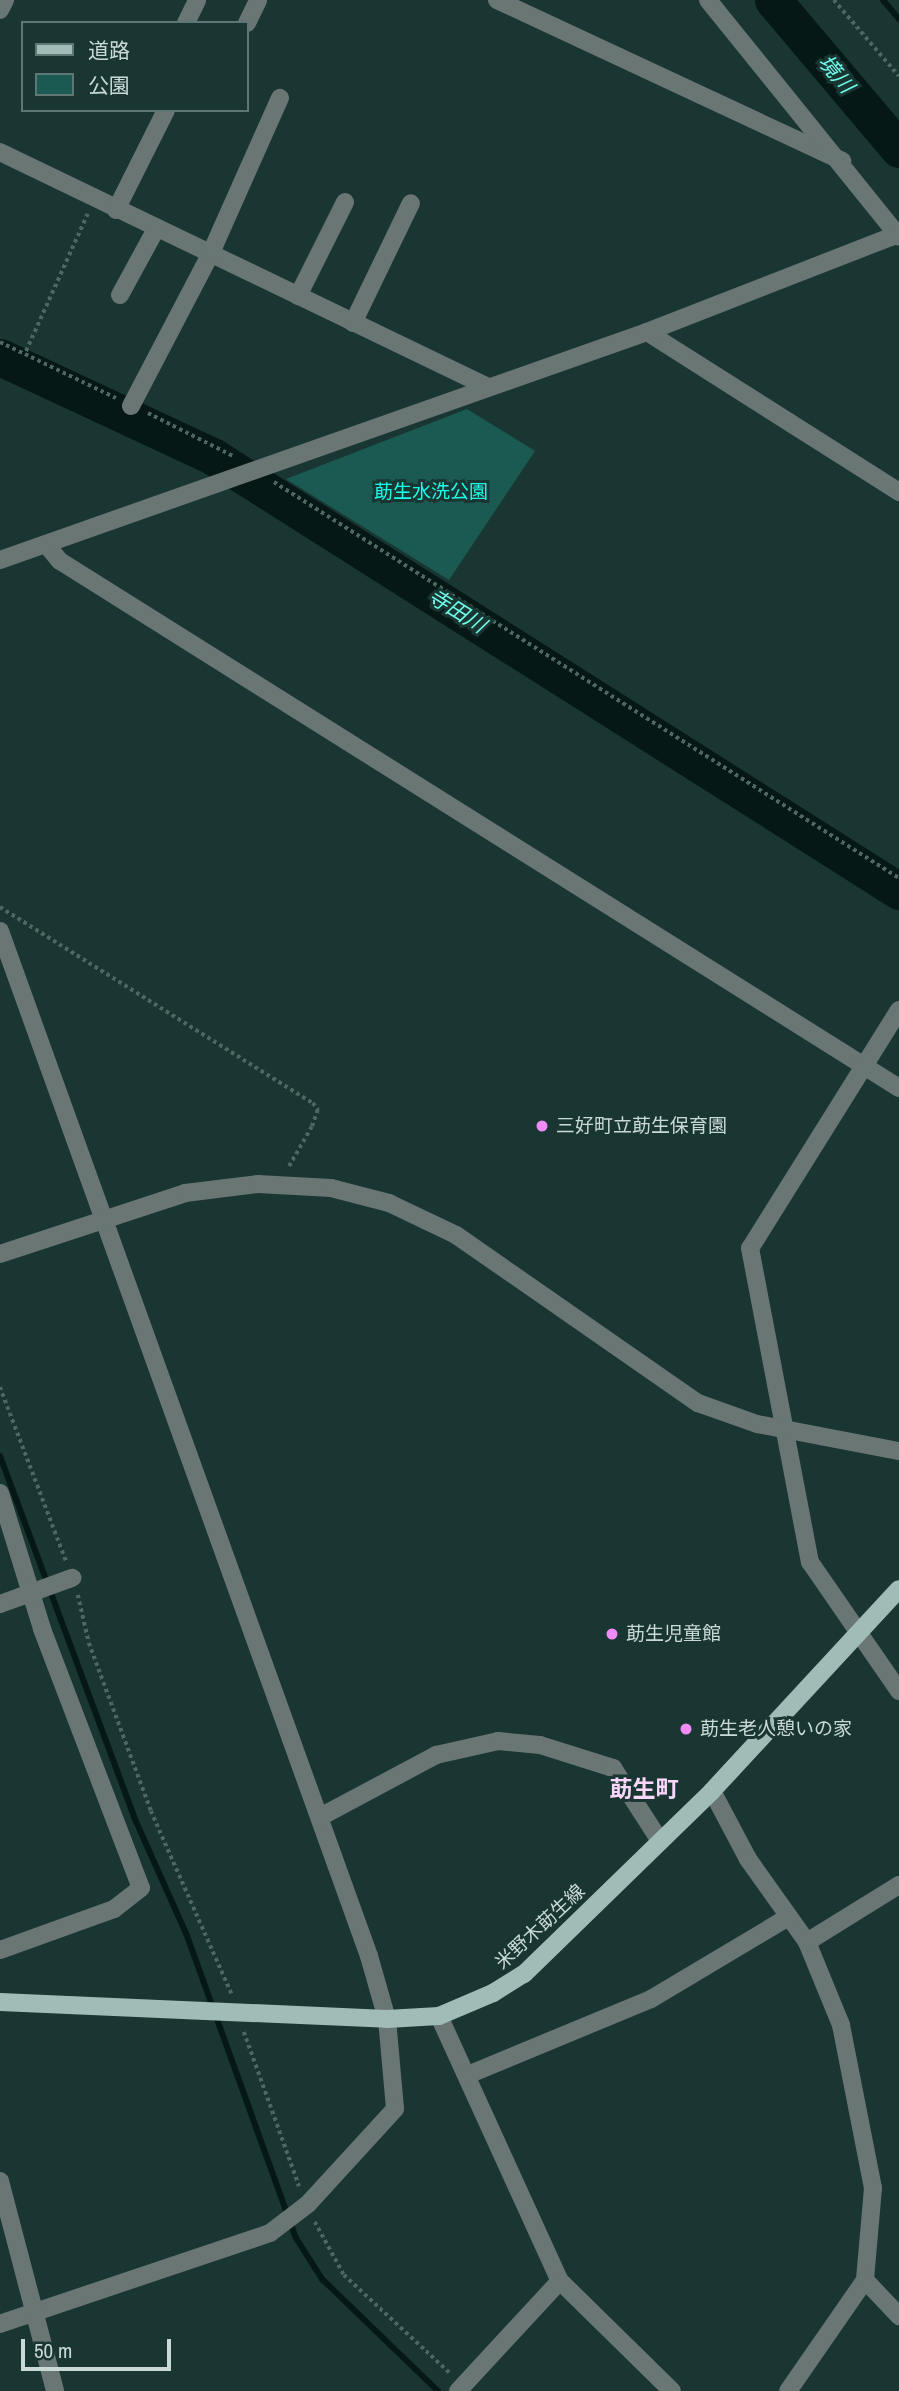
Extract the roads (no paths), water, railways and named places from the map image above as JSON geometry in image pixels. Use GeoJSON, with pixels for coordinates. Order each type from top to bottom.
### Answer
{"type":"FeatureCollection","features":[{"type":"Feature","properties":{"kind":"main road","name":"米野木莇生線"},"geometry":{"type":"LineString","coordinates":[[0,2002],[387,2019],[439,2016],[524,1974],[712,1791],[858,1640],[899,1590]]}},
{"type":"Feature","properties":{"kind":"street"},"geometry":{"type":"LineString","coordinates":[[0,10],[5,0]]}},
{"type":"Feature","properties":{"kind":"street"},"geometry":{"type":"LineString","coordinates":[[187,21],[197,0]]}},
{"type":"Feature","properties":{"kind":"street"},"geometry":{"type":"LineString","coordinates":[[248,21],[258,0]]}},
{"type":"Feature","properties":{"kind":"street"},"geometry":{"type":"LineString","coordinates":[[497,0],[842,161]]}},
{"type":"Feature","properties":{"kind":"street"},"geometry":{"type":"LineString","coordinates":[[0,560],[254,473],[486,386],[647,332],[898,236],[842,161],[708,0]]}},
{"type":"Feature","properties":{"kind":"street"},"geometry":{"type":"LineString","coordinates":[[131,406],[210,255],[280,98]]}},
{"type":"Feature","properties":{"kind":"street"},"geometry":{"type":"LineString","coordinates":[[116,210],[165,112]]}},
{"type":"Feature","properties":{"kind":"street"},"geometry":{"type":"LineString","coordinates":[[0,152],[486,386]]}},
{"type":"Feature","properties":{"kind":"street"},"geometry":{"type":"LineString","coordinates":[[298,296],[345,202]]}},
{"type":"Feature","properties":{"kind":"street"},"geometry":{"type":"LineString","coordinates":[[353,323],[411,203]]}},
{"type":"Feature","properties":{"kind":"street"},"geometry":{"type":"LineString","coordinates":[[120,295],[156,229]]}},
{"type":"Feature","properties":{"kind":"street"},"geometry":{"type":"LineString","coordinates":[[647,332],[899,492]]}},
{"type":"Feature","properties":{"kind":"street"},"geometry":{"type":"LineString","coordinates":[[46,544],[60,561],[899,1088]]}},
{"type":"Feature","properties":{"kind":"street"},"geometry":{"type":"LineString","coordinates":[[0,931],[320,1817],[387,2019],[395,2109],[308,2204],[270,2233],[0,2324]]}},
{"type":"Feature","properties":{"kind":"street"},"geometry":{"type":"LineString","coordinates":[[899,1010],[750,1248],[789,1431],[810,1562],[858,1640],[899,1691]]}},
{"type":"Feature","properties":{"kind":"street"},"geometry":{"type":"LineString","coordinates":[[0,1254],[185,1193],[282,1183],[331,1188],[414,1213],[477,1249],[675,1391],[726,1415],[789,1431],[899,1451]]}},
{"type":"Feature","properties":{"kind":"street"},"geometry":{"type":"LineString","coordinates":[[0,1493],[33,1592],[141,1888],[114,1909],[0,1950]]}},
{"type":"Feature","properties":{"kind":"street"},"geometry":{"type":"LineString","coordinates":[[0,1604],[70,1578]]}},
{"type":"Feature","properties":{"kind":"street"},"geometry":{"type":"LineString","coordinates":[[320,1817],[436,1755],[498,1741],[540,1745],[613,1768],[660,1841]]}},
{"type":"Feature","properties":{"kind":"street"},"geometry":{"type":"LineString","coordinates":[[712,1791],[787,1918],[807,1942],[841,2025],[861,2106],[873,2188],[865,2280],[788,2391]]}},
{"type":"Feature","properties":{"kind":"street"},"geometry":{"type":"LineString","coordinates":[[807,1942],[899,1885]]}},
{"type":"Feature","properties":{"kind":"street"},"geometry":{"type":"LineString","coordinates":[[470,2074],[651,1999],[787,1918]]}},
{"type":"Feature","properties":{"kind":"street"},"geometry":{"type":"LineString","coordinates":[[439,2016],[470,2074],[560,2281],[672,2391]]}},
{"type":"Feature","properties":{"kind":"street"},"geometry":{"type":"LineString","coordinates":[[0,2180],[37,2313],[55,2391]]}},
{"type":"Feature","properties":{"kind":"street"},"geometry":{"type":"LineString","coordinates":[[865,2280],[899,2316]]}},
{"type":"Feature","properties":{"kind":"street"},"geometry":{"type":"LineString","coordinates":[[461,2388],[560,2281]]}},
{"type":"Feature","properties":{"kind":"waterway","name":"境川"},"geometry":{"type":"LineString","coordinates":[[773,0],[899,149]]}},
{"type":"Feature","properties":{"kind":"waterway"},"geometry":{"type":"LineString","coordinates":[[883,0],[899,19]]}},
{"type":"Feature","properties":{"kind":"waterway","name":"寺田川"},"geometry":{"type":"LineString","coordinates":[[0,357],[214,457],[899,891]]}},
{"type":"Feature","properties":{"kind":"waterway"},"geometry":{"type":"LineString","coordinates":[[0,1456],[134,1817],[186,1933],[296,2238],[322,2279],[438,2391]]}},
{"type":"Feature","properties":{"kind":"place","name":"三好町立莇生保育園"},"geometry":{"type":"Point","coordinates":[542,1126]}},
{"type":"Feature","properties":{"kind":"place","name":"莇生児童館"},"geometry":{"type":"Point","coordinates":[612,1634]}},
{"type":"Feature","properties":{"kind":"place","name":"莇生老人憩いの家"},"geometry":{"type":"Point","coordinates":[686,1729]}},
{"type":"Feature","properties":{"kind":"district","name":"莇生町"},"geometry":{"type":"Point","coordinates":[644,1789]}},
{"type":"Feature","properties":{"kind":"park label","name":"莇生水洗公園"},"geometry":{"type":"Point","coordinates":[431,492]}}]}
